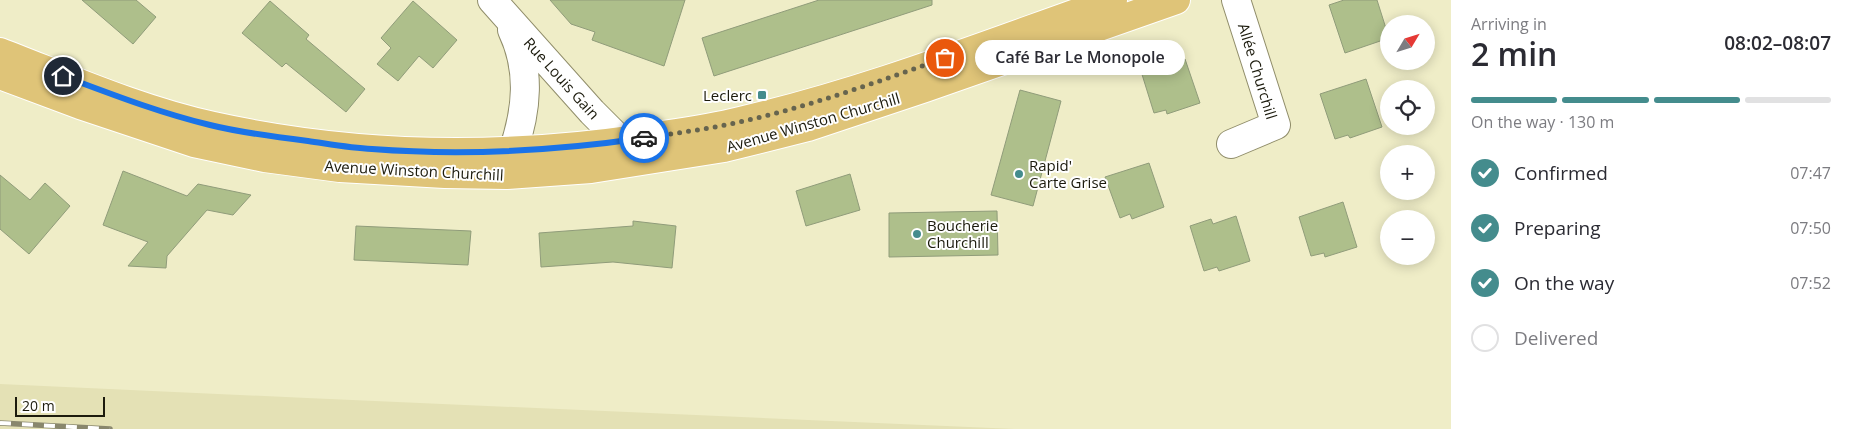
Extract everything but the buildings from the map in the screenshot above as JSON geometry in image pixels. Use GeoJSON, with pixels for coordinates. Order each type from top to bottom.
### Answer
{"type":"FeatureCollection","features":[{"type":"Feature","properties":{"kind":"main road","name":"Avenue Winston Churchill"},"geometry":{"type":"LineString","coordinates":[[0,52],[141,105],[211,125],[268,136],[370,149],[448,153],[513,151],[621,141],[705,129],[770,114],[908,72],[1113,0]]}},
{"type":"Feature","properties":{"kind":"main road","name":"Avenue Winston Churchill"},"geometry":{"type":"LineString","coordinates":[[0,76],[80,105],[194,142],[265,158],[340,168],[445,174],[507,174],[572,170],[599,168],[697,153],[790,132],[917,91],[1176,0]]}},
{"type":"Feature","properties":{"kind":"street","name":"Allée Churchill"},"geometry":{"type":"LineString","coordinates":[[1231,144],[1276,124],[1236,0]]}},
{"type":"Feature","properties":{"kind":"street","name":"Rue Louis Gain"},"geometry":{"type":"LineString","coordinates":[[498,7],[592,112],[621,141]]}},
{"type":"Feature","properties":{"kind":"street","name":"Rue Louis Gain"},"geometry":{"type":"LineString","coordinates":[[498,7],[518,42],[526,84],[522,119],[513,151]]}},
{"type":"Feature","properties":{"kind":"shaded area"},"geometry":{"type":"Polygon","coordinates":[[[0,384],[307,398],[1015,429],[0,429],[0,384]]]}},
{"type":"Feature","properties":{"kind":"railway"},"geometry":{"type":"LineString","coordinates":[[0,423],[110,429]]}},
{"type":"Feature","properties":{"kind":"way so far"},"geometry":{"type":"LineString","coordinates":[[644,138],[705,129],[770,114],[830,97],[945,58]]}},
{"type":"Feature","properties":{"kind":"place","name":"Café Bar Le Monopole"},"geometry":{"type":"Point","coordinates":[945,58]}},
{"type":"Feature","properties":{"kind":"place","name":"Leclerc"},"geometry":{"type":"Point","coordinates":[762,95]}},
{"type":"Feature","properties":{"kind":"place","name":"Rapid' Carte Grise"},"geometry":{"type":"Point","coordinates":[1019,174]}},
{"type":"Feature","properties":{"kind":"place","name":"Boucherie Churchill"},"geometry":{"type":"Point","coordinates":[917,234]}},
{"type":"Feature","properties":{"kind":"route"},"geometry":{"type":"LineString","coordinates":[[63,76],[141,105],[211,125],[268,136],[370,149],[448,153],[513,151],[644,138]]}}]}
